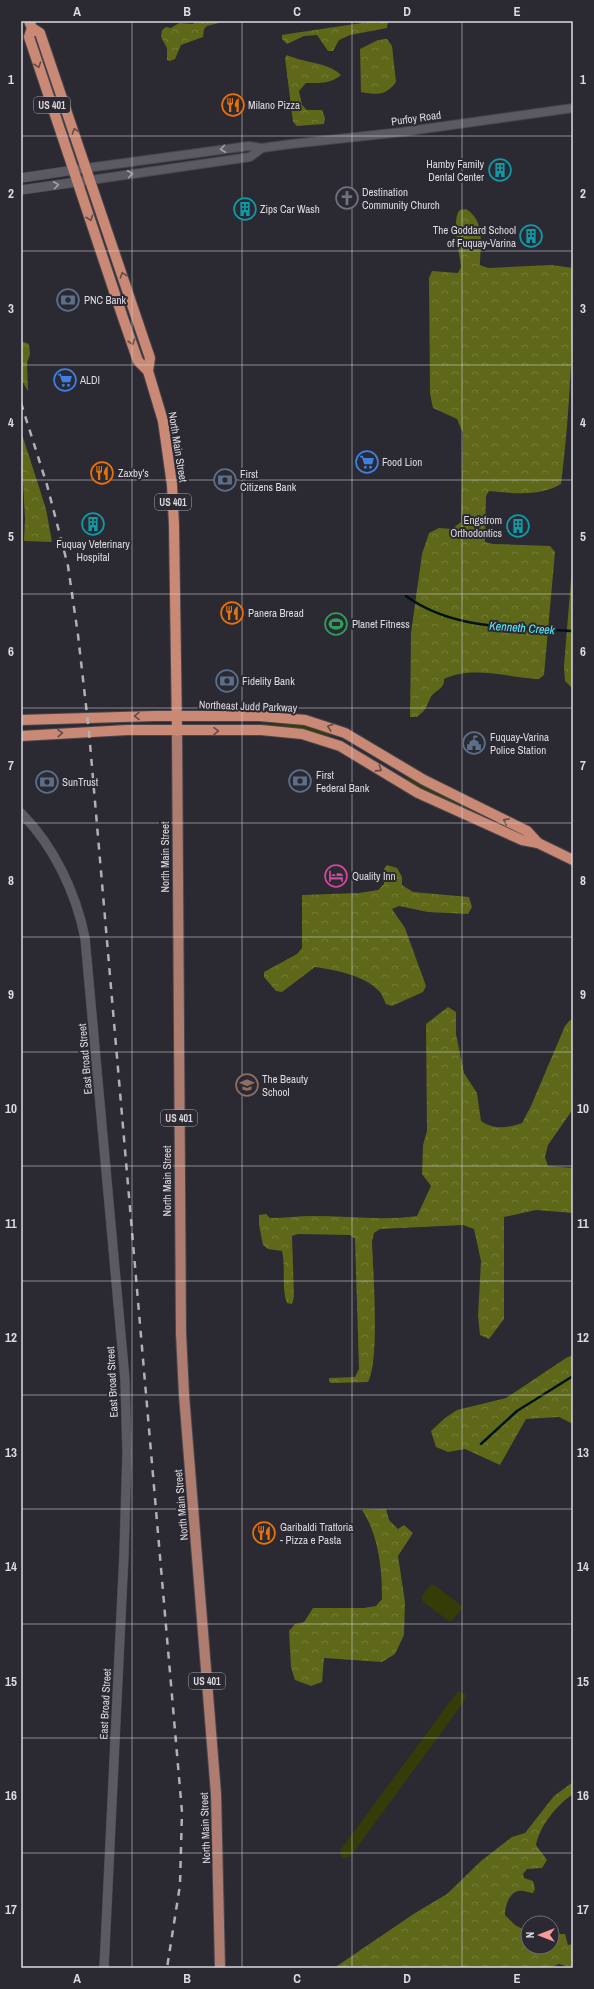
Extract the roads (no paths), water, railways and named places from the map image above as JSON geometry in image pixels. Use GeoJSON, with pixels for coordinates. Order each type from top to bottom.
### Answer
{"type":"FeatureCollection","features":[{"type":"Feature","properties":{"kind":"highway","name":"North Main Street"},"geometry":{"type":"LineString","coordinates":[[30,25],[40,33],[87,168],[150,358],[148,371],[163,421],[172,485],[175,532],[177,731]]}},
{"type":"Feature","properties":{"kind":"highway","name":"North Main Street"},"geometry":{"type":"LineString","coordinates":[[30,25],[29,37],[138,361],[148,371]]}},
{"type":"Feature","properties":{"kind":"highway","name":"Northeast Judd Parkway"},"geometry":{"type":"LineString","coordinates":[[21,720],[87,717],[176,716],[259,716],[305,720],[345,733],[424,780],[527,831],[538,843]]}},
{"type":"Feature","properties":{"kind":"highway","name":"Northeast Judd Parkway"},"geometry":{"type":"LineString","coordinates":[[21,736],[112,731],[285,731],[316,737],[340,746],[418,793],[522,840],[538,843],[573,860]]}},
{"type":"Feature","properties":{"kind":"highway"},"geometry":{"type":"LineString","coordinates":[[340,746],[344,742],[349,742],[357,746],[373,749]]}},
{"type":"Feature","properties":{"kind":"main road"},"geometry":{"type":"LineString","coordinates":[[21,178],[87,168]]}},
{"type":"Feature","properties":{"kind":"main road"},"geometry":{"type":"LineString","coordinates":[[21,190],[91,180]]}},
{"type":"Feature","properties":{"kind":"main road","name":"North Main Street"},"geometry":{"type":"LineString","coordinates":[[177,731],[181,1333],[184,1402],[216,1794],[220,1968]]}},
{"type":"Feature","properties":{"kind":"main road","name":"East Broad Street"},"geometry":{"type":"LineString","coordinates":[[21,813],[41,837],[61,870],[75,899],[85,938],[125,1380],[125,1510],[104,1968]]}},
{"type":"Feature","properties":{"kind":"street","name":"Purfoy Road"},"geometry":{"type":"LineString","coordinates":[[87,168],[249,146],[262,148],[402,132],[573,108]]}},
{"type":"Feature","properties":{"kind":"street","name":"Purfoy Road"},"geometry":{"type":"LineString","coordinates":[[91,180],[250,157],[262,148]]}},
{"type":"Feature","properties":{"kind":"waterway","name":"Kenneth Creek"},"geometry":{"type":"LineString","coordinates":[[406,596],[444,616],[465,621],[486,625],[573,631]]}},
{"type":"Feature","properties":{"kind":"waterway"},"geometry":{"type":"LineString","coordinates":[[481,1444],[517,1411],[573,1376]]}},
{"type":"Feature","properties":{"kind":"railway"},"geometry":{"type":"LineString","coordinates":[[21,403],[47,485],[68,566],[78,635],[89,732],[182,1812],[180,1885],[167,1968]]}},
{"type":"Feature","properties":{"kind":"place","name":"Milano Pizza"},"geometry":{"type":"Point","coordinates":[233,105]}},
{"type":"Feature","properties":{"kind":"place","name":"Hamby Family Dental Center"},"geometry":{"type":"Point","coordinates":[500,170]}},
{"type":"Feature","properties":{"kind":"place","name":"Destination Community Church"},"geometry":{"type":"Point","coordinates":[347,198]}},
{"type":"Feature","properties":{"kind":"place","name":"Zips Car Wash"},"geometry":{"type":"Point","coordinates":[245,209]}},
{"type":"Feature","properties":{"kind":"place","name":"The Goddard School of Fuquay-Varina"},"geometry":{"type":"Point","coordinates":[531,236]}},
{"type":"Feature","properties":{"kind":"place","name":"PNC Bank"},"geometry":{"type":"Point","coordinates":[68,300]}},
{"type":"Feature","properties":{"kind":"place","name":"ALDI"},"geometry":{"type":"Point","coordinates":[65,380]}},
{"type":"Feature","properties":{"kind":"place","name":"Food Lion"},"geometry":{"type":"Point","coordinates":[367,462]}},
{"type":"Feature","properties":{"kind":"place","name":"Zaxby's"},"geometry":{"type":"Point","coordinates":[102,473]}},
{"type":"Feature","properties":{"kind":"place","name":"First Citizens Bank"},"geometry":{"type":"Point","coordinates":[225,480]}},
{"type":"Feature","properties":{"kind":"place","name":"Fuquay Veterinary Hospital"},"geometry":{"type":"Point","coordinates":[93,524]}},
{"type":"Feature","properties":{"kind":"place","name":"Engstrom Orthodontics"},"geometry":{"type":"Point","coordinates":[518,526]}},
{"type":"Feature","properties":{"kind":"place","name":"Panera Bread"},"geometry":{"type":"Point","coordinates":[232,613]}},
{"type":"Feature","properties":{"kind":"place","name":"Planet Fitness"},"geometry":{"type":"Point","coordinates":[336,624]}},
{"type":"Feature","properties":{"kind":"place","name":"Fidelity Bank"},"geometry":{"type":"Point","coordinates":[227,681]}},
{"type":"Feature","properties":{"kind":"place","name":"Fuquay-Varina Police Station"},"geometry":{"type":"Point","coordinates":[474,743]}},
{"type":"Feature","properties":{"kind":"place","name":"First Federal Bank"},"geometry":{"type":"Point","coordinates":[300,781]}},
{"type":"Feature","properties":{"kind":"place","name":"SunTrust"},"geometry":{"type":"Point","coordinates":[47,782]}},
{"type":"Feature","properties":{"kind":"place","name":"Quality Inn"},"geometry":{"type":"Point","coordinates":[336,876]}},
{"type":"Feature","properties":{"kind":"place","name":"The Beauty School"},"geometry":{"type":"Point","coordinates":[247,1085]}},
{"type":"Feature","properties":{"kind":"place","name":"Garibaldi Trattoria - Pizza e Pasta"},"geometry":{"type":"Point","coordinates":[264,1533]}}]}
